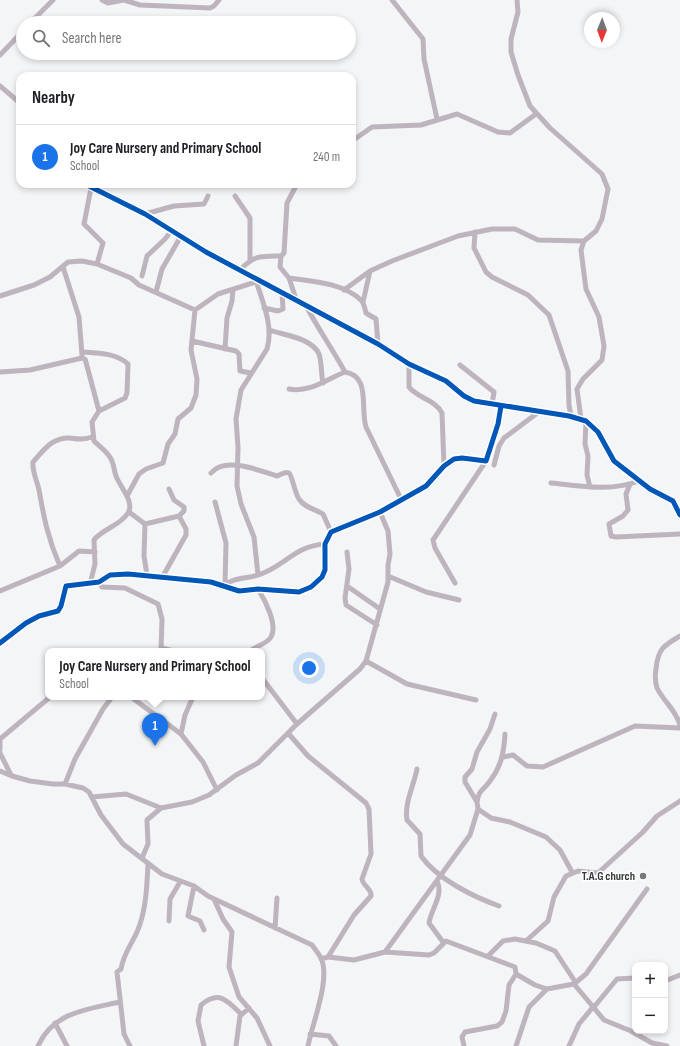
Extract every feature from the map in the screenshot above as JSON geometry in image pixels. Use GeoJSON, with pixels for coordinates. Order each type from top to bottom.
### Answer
{"type":"FeatureCollection","features":[{"type":"Feature","properties":{"kind":"street"},"geometry":{"type":"LineString","coordinates":[[37,16],[53,0]]}},
{"type":"Feature","properties":{"kind":"street"},"geometry":{"type":"LineString","coordinates":[[102,0],[108,3],[124,0],[140,5],[210,8],[219,0]]}},
{"type":"Feature","properties":{"kind":"street"},"geometry":{"type":"LineString","coordinates":[[392,0],[424,39],[424,59],[437,119]]}},
{"type":"Feature","properties":{"kind":"street"},"geometry":{"type":"LineString","coordinates":[[517,0],[518,12],[511,38],[511,52],[528,100],[536,114],[602,174],[606,183],[606,203],[602,219],[596,231],[584,241],[581,250],[586,289],[599,317],[604,346],[602,360],[579,384],[577,395],[584,420],[585,445],[588,449],[587,475],[590,487]]}},
{"type":"Feature","properties":{"kind":"street"},"geometry":{"type":"LineString","coordinates":[[0,56],[16,39]]}},
{"type":"Feature","properties":{"kind":"street"},"geometry":{"type":"LineString","coordinates":[[0,86],[16,100]]}},
{"type":"Feature","properties":{"kind":"street"},"geometry":{"type":"LineString","coordinates":[[356,138],[372,127],[421,126],[452,114],[462,115],[506,134],[514,132],[536,114]]}},
{"type":"Feature","properties":{"kind":"street"},"geometry":{"type":"LineString","coordinates":[[97,264],[103,243],[86,227],[84,220],[91,188],[145,214],[255,280],[305,303],[341,325],[378,344],[409,364],[446,381],[464,396],[474,401],[540,411],[584,420],[598,432],[614,461],[639,480],[673,501],[680,516]]}},
{"type":"Feature","properties":{"kind":"street"},"geometry":{"type":"LineString","coordinates":[[295,188],[287,203],[285,249],[281,256],[280,267],[289,278],[296,299]]}},
{"type":"Feature","properties":{"kind":"street"},"geometry":{"type":"LineString","coordinates":[[145,214],[174,206],[204,204],[208,196]]}},
{"type":"Feature","properties":{"kind":"street"},"geometry":{"type":"LineString","coordinates":[[235,196],[250,218],[250,260]]}},
{"type":"Feature","properties":{"kind":"street"},"geometry":{"type":"LineString","coordinates":[[344,290],[370,271],[452,238],[475,232],[510,228],[520,230],[538,240],[584,241]]}},
{"type":"Feature","properties":{"kind":"street"},"geometry":{"type":"LineString","coordinates":[[142,276],[147,256],[172,230]]}},
{"type":"Feature","properties":{"kind":"street"},"geometry":{"type":"LineString","coordinates":[[475,232],[474,248],[486,272],[492,277],[528,295],[549,315],[568,371],[569,405],[572,417]]}},
{"type":"Feature","properties":{"kind":"street"},"geometry":{"type":"LineString","coordinates":[[156,292],[162,269],[181,236]]}},
{"type":"Feature","properties":{"kind":"street"},"geometry":{"type":"LineString","coordinates":[[240,270],[250,260],[259,257],[281,256]]}},
{"type":"Feature","properties":{"kind":"street"},"geometry":{"type":"LineString","coordinates":[[0,296],[34,285],[50,277],[73,261],[97,264],[131,278],[140,285],[195,310]]}},
{"type":"Feature","properties":{"kind":"street"},"geometry":{"type":"LineString","coordinates":[[63,267],[79,317],[82,355],[85,359],[99,411]]}},
{"type":"Feature","properties":{"kind":"street"},"geometry":{"type":"LineString","coordinates":[[370,271],[363,302],[366,313],[376,319],[378,344]]}},
{"type":"Feature","properties":{"kind":"street"},"geometry":{"type":"LineString","coordinates":[[289,278],[329,285],[344,290],[363,302]]}},
{"type":"Feature","properties":{"kind":"street"},"geometry":{"type":"LineString","coordinates":[[195,310],[214,297],[255,280]]}},
{"type":"Feature","properties":{"kind":"street"},"geometry":{"type":"LineString","coordinates":[[255,280],[269,330],[267,349],[251,373],[239,397],[236,419],[238,447],[238,496],[254,537],[258,575]]}},
{"type":"Feature","properties":{"kind":"street"},"geometry":{"type":"LineString","coordinates":[[225,349],[227,318],[232,301],[233,289]]}},
{"type":"Feature","properties":{"kind":"street"},"geometry":{"type":"LineString","coordinates":[[264,308],[278,311],[283,309],[282,292]]}},
{"type":"Feature","properties":{"kind":"street"},"geometry":{"type":"LineString","coordinates":[[305,303],[315,323],[331,345],[345,372],[354,375],[359,379],[363,391],[364,421],[366,427],[401,499]]}},
{"type":"Feature","properties":{"kind":"street"},"geometry":{"type":"LineString","coordinates":[[127,496],[139,474],[146,469],[163,463],[168,444],[175,434],[178,419],[194,403],[198,380],[192,354],[195,310]]}},
{"type":"Feature","properties":{"kind":"street"},"geometry":{"type":"LineString","coordinates":[[269,330],[308,342],[316,349],[320,358],[323,383]]}},
{"type":"Feature","properties":{"kind":"street"},"geometry":{"type":"LineString","coordinates":[[192,341],[238,352],[240,371],[251,373]]}},
{"type":"Feature","properties":{"kind":"street"},"geometry":{"type":"LineString","coordinates":[[0,372],[30,370],[82,355],[112,355],[124,360],[128,364],[127,393],[125,398],[99,411],[92,422],[92,437],[94,441],[105,450],[111,459],[116,476],[127,496],[129,512],[145,524]]}},
{"type":"Feature","properties":{"kind":"street"},"geometry":{"type":"LineString","coordinates":[[409,364],[409,387],[413,392],[437,407],[442,413],[444,466]]}},
{"type":"Feature","properties":{"kind":"street"},"geometry":{"type":"LineString","coordinates":[[460,365],[494,392],[492,404]]}},
{"type":"Feature","properties":{"kind":"street"},"geometry":{"type":"LineString","coordinates":[[290,389],[302,389],[323,383],[345,372]]}},
{"type":"Feature","properties":{"kind":"street"},"geometry":{"type":"LineString","coordinates":[[455,583],[434,548],[433,540],[486,461],[498,424],[501,406]]}},
{"type":"Feature","properties":{"kind":"street"},"geometry":{"type":"LineString","coordinates":[[494,465],[499,446],[504,438],[540,411]]}},
{"type":"Feature","properties":{"kind":"street"},"geometry":{"type":"LineString","coordinates":[[60,566],[53,550],[43,518],[38,485],[33,471],[33,462],[54,441],[66,438],[85,440],[92,437]]}},
{"type":"Feature","properties":{"kind":"street"},"geometry":{"type":"LineString","coordinates":[[0,643],[26,623],[59,609],[66,586],[99,582],[110,575],[163,576],[211,582],[239,591],[258,589],[299,592],[311,587],[322,577],[325,570],[325,544],[331,532],[380,512],[426,486],[444,466],[454,459],[462,458],[486,461]]}},
{"type":"Feature","properties":{"kind":"street"},"geometry":{"type":"LineString","coordinates":[[211,473],[218,468],[237,465],[261,469],[277,476],[286,472],[290,473],[295,492],[300,501],[310,509],[323,514],[331,532]]}},
{"type":"Feature","properties":{"kind":"street"},"geometry":{"type":"LineString","coordinates":[[551,483],[611,488],[630,484],[639,480]]}},
{"type":"Feature","properties":{"kind":"street"},"geometry":{"type":"LineString","coordinates":[[630,484],[626,494],[628,510],[624,516],[609,524],[610,536],[680,534]]}},
{"type":"Feature","properties":{"kind":"street"},"geometry":{"type":"LineString","coordinates":[[145,524],[179,516],[185,510],[174,500],[169,489]]}},
{"type":"Feature","properties":{"kind":"street"},"geometry":{"type":"LineString","coordinates":[[215,502],[226,543],[224,585]]}},
{"type":"Feature","properties":{"kind":"street"},"geometry":{"type":"LineString","coordinates":[[90,584],[95,564],[94,540],[96,537],[120,522],[129,512]]}},
{"type":"Feature","properties":{"kind":"street"},"geometry":{"type":"LineString","coordinates":[[142,858],[148,844],[147,820],[161,808],[192,802],[217,790],[236,775],[258,763],[297,724],[354,676],[366,661],[388,582],[390,539],[380,512]]}},
{"type":"Feature","properties":{"kind":"street"},"geometry":{"type":"LineString","coordinates":[[163,576],[186,535],[186,529],[179,516]]}},
{"type":"Feature","properties":{"kind":"street"},"geometry":{"type":"LineString","coordinates":[[145,524],[144,556],[147,575]]}},
{"type":"Feature","properties":{"kind":"street"},"geometry":{"type":"LineString","coordinates":[[224,585],[240,578],[258,575],[305,548],[325,544]]}},
{"type":"Feature","properties":{"kind":"street"},"geometry":{"type":"LineString","coordinates":[[0,591],[60,566],[79,550],[95,552]]}},
{"type":"Feature","properties":{"kind":"street"},"geometry":{"type":"LineString","coordinates":[[347,552],[349,569],[346,605],[377,625]]}},
{"type":"Feature","properties":{"kind":"street"},"geometry":{"type":"LineString","coordinates":[[388,576],[426,592],[459,600]]}},
{"type":"Feature","properties":{"kind":"street"},"geometry":{"type":"LineString","coordinates":[[99,582],[102,586],[125,588],[158,604],[162,619],[161,648]]}},
{"type":"Feature","properties":{"kind":"street"},"geometry":{"type":"LineString","coordinates":[[347,586],[380,609]]}},
{"type":"Feature","properties":{"kind":"street"},"geometry":{"type":"LineString","coordinates":[[255,648],[269,639],[272,634],[270,611],[258,589]]}},
{"type":"Feature","properties":{"kind":"street"},"geometry":{"type":"LineString","coordinates":[[503,757],[513,755],[527,766],[543,768],[635,726],[680,727],[676,714],[659,691],[655,680],[658,653],[666,645],[680,636]]}},
{"type":"Feature","properties":{"kind":"street"},"geometry":{"type":"LineString","coordinates":[[366,661],[399,682],[476,700]]}},
{"type":"Feature","properties":{"kind":"street"},"geometry":{"type":"LineString","coordinates":[[265,682],[297,724]]}},
{"type":"Feature","properties":{"kind":"street"},"geometry":{"type":"LineString","coordinates":[[0,750],[0,739],[46,700]]}},
{"type":"Feature","properties":{"kind":"street"},"geometry":{"type":"LineString","coordinates":[[65,784],[75,759],[103,709],[110,700]]}},
{"type":"Feature","properties":{"kind":"street"},"geometry":{"type":"LineString","coordinates":[[135,700],[181,734],[203,762],[217,790]]}},
{"type":"Feature","properties":{"kind":"street"},"geometry":{"type":"LineString","coordinates":[[181,734],[185,714],[192,700]]}},
{"type":"Feature","properties":{"kind":"street"},"geometry":{"type":"LineString","coordinates":[[477,802],[465,782],[465,777],[472,769],[477,752],[490,729],[495,714]]}},
{"type":"Feature","properties":{"kind":"street"},"geometry":{"type":"LineString","coordinates":[[288,733],[308,756],[366,802],[370,809],[371,854],[362,879],[363,883],[371,891],[371,896],[354,915],[328,957]]}},
{"type":"Feature","properties":{"kind":"street"},"geometry":{"type":"LineString","coordinates":[[385,952],[470,835],[478,809],[478,792],[490,781],[503,757],[505,734]]}},
{"type":"Feature","properties":{"kind":"street"},"geometry":{"type":"LineString","coordinates":[[0,753],[12,776]]}},
{"type":"Feature","properties":{"kind":"street"},"geometry":{"type":"LineString","coordinates":[[416,769],[408,800],[407,820],[420,834],[421,856],[441,875],[473,896],[499,906]]}},
{"type":"Feature","properties":{"kind":"street"},"geometry":{"type":"LineString","coordinates":[[0,771],[12,776],[43,784],[65,784],[83,788],[92,797],[118,838],[129,850],[162,874],[194,886],[214,899],[312,945],[321,959],[323,974],[322,990],[308,1046]]}},
{"type":"Feature","properties":{"kind":"street"},"geometry":{"type":"LineString","coordinates":[[92,797],[126,794],[161,808]]}},
{"type":"Feature","properties":{"kind":"street"},"geometry":{"type":"LineString","coordinates":[[526,940],[548,921],[560,884],[566,876],[572,872],[598,873],[643,832],[657,816],[680,801]]}},
{"type":"Feature","properties":{"kind":"street"},"geometry":{"type":"LineString","coordinates":[[478,809],[491,818],[510,822],[546,837],[560,850],[572,872]]}},
{"type":"Feature","properties":{"kind":"street"},"geometry":{"type":"LineString","coordinates":[[130,1046],[124,1034],[117,972],[121,969],[123,957],[137,932],[143,914],[148,864]]}},
{"type":"Feature","properties":{"kind":"street"},"geometry":{"type":"LineString","coordinates":[[437,881],[440,890],[439,896],[429,923],[443,942]]}},
{"type":"Feature","properties":{"kind":"street"},"geometry":{"type":"LineString","coordinates":[[169,921],[170,899],[180,882]]}},
{"type":"Feature","properties":{"kind":"street"},"geometry":{"type":"LineString","coordinates":[[194,886],[188,916],[200,921],[204,930]]}},
{"type":"Feature","properties":{"kind":"street"},"geometry":{"type":"LineString","coordinates":[[516,974],[535,986],[547,989],[575,983],[586,974],[647,889]]}},
{"type":"Feature","properties":{"kind":"street"},"geometry":{"type":"LineString","coordinates":[[275,928],[277,898]]}},
{"type":"Feature","properties":{"kind":"street"},"geometry":{"type":"LineString","coordinates":[[214,899],[223,919],[232,932],[229,966],[239,997],[257,1018],[270,1046]]}},
{"type":"Feature","properties":{"kind":"street"},"geometry":{"type":"LineString","coordinates":[[488,956],[503,941],[515,939],[536,942],[555,951],[575,983],[599,1015],[609,1023],[631,1031],[652,1042],[667,1046]]}},
{"type":"Feature","properties":{"kind":"street"},"geometry":{"type":"LineString","coordinates":[[321,959],[328,957],[354,960],[385,952],[429,955],[438,950],[443,942]]}},
{"type":"Feature","properties":{"kind":"street"},"geometry":{"type":"LineString","coordinates":[[443,942],[448,942],[515,967],[516,974],[509,985],[506,1011],[502,1022],[497,1026],[465,1032],[462,1037],[464,1046]]}},
{"type":"Feature","properties":{"kind":"street"},"geometry":{"type":"LineString","coordinates":[[668,980],[680,975]]}},
{"type":"Feature","properties":{"kind":"street"},"geometry":{"type":"LineString","coordinates":[[569,1046],[579,1024],[616,979],[632,978]]}},
{"type":"Feature","properties":{"kind":"street"},"geometry":{"type":"LineString","coordinates":[[516,1046],[529,1008],[547,989]]}},
{"type":"Feature","properties":{"kind":"street"},"geometry":{"type":"LineString","coordinates":[[204,1046],[198,1021],[200,1005],[213,998],[222,998],[227,1000],[241,1014]]}},
{"type":"Feature","properties":{"kind":"street"},"geometry":{"type":"LineString","coordinates":[[38,1046],[42,1038],[55,1023],[66,1015],[120,1002]]}},
{"type":"Feature","properties":{"kind":"street"},"geometry":{"type":"LineString","coordinates":[[236,1046],[241,1014],[249,1008]]}},
{"type":"Feature","properties":{"kind":"street"},"geometry":{"type":"LineString","coordinates":[[55,1023],[67,1046]]}},
{"type":"Feature","properties":{"kind":"street"},"geometry":{"type":"LineString","coordinates":[[310,1034],[329,1036],[336,1046]]}},
{"type":"Feature","properties":{"kind":"cycle path"},"geometry":{"type":"LineString","coordinates":[[93,188],[145,214],[206,252],[378,344],[409,364],[446,381],[464,396],[474,401],[569,416],[586,421],[598,432],[614,461],[650,489],[673,501],[680,515]]}},
{"type":"Feature","properties":{"kind":"cycle path"},"geometry":{"type":"LineString","coordinates":[[0,643],[26,623],[39,616],[58,611],[61,606],[66,586],[99,582],[110,575],[128,574],[211,582],[239,591],[258,589],[299,592],[311,587],[322,577],[325,570],[325,544],[331,532],[380,512],[426,486],[444,466],[454,459],[462,458],[486,461],[498,424],[501,406]]}},
{"type":"Feature","properties":{"kind":"place","name":"Joy Care Nursery and Primary School"},"geometry":{"type":"Point","coordinates":[155,746]}},
{"type":"Feature","properties":{"kind":"place","name":"T.A.G church"},"geometry":{"type":"Point","coordinates":[643,876]}}]}
